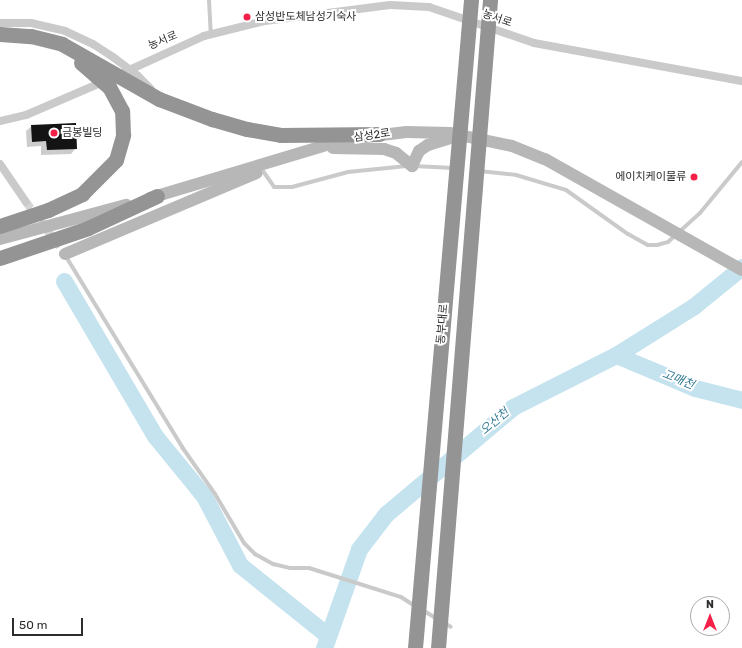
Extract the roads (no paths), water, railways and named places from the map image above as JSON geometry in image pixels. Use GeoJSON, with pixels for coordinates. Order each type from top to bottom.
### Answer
{"type":"FeatureCollection","features":[{"type":"Feature","properties":{"kind":"highway","name":"동부대로"},"geometry":{"type":"LineString","coordinates":[[415,648],[471,0]]}},
{"type":"Feature","properties":{"kind":"highway","name":"동부대로"},"geometry":{"type":"LineString","coordinates":[[438,648],[490,0]]}},
{"type":"Feature","properties":{"kind":"highway"},"geometry":{"type":"LineString","coordinates":[[0,34],[47,40],[74,54],[139,82],[159,99],[212,119],[280,135],[378,134]]}},
{"type":"Feature","properties":{"kind":"highway"},"geometry":{"type":"LineString","coordinates":[[0,44],[38,47],[74,54],[94,71],[115,94],[122,111],[123,135],[116,160],[82,194],[48,210],[0,226]]}},
{"type":"Feature","properties":{"kind":"highway"},"geometry":{"type":"LineString","coordinates":[[0,258],[26,249],[84,223],[157,196]]}},
{"type":"Feature","properties":{"kind":"main road","name":"삼성2로"},"geometry":{"type":"LineString","coordinates":[[157,196],[347,139],[378,134],[432,131],[512,146],[545,159],[742,270]]}},
{"type":"Feature","properties":{"kind":"main road"},"geometry":{"type":"LineString","coordinates":[[65,254],[313,150],[384,150],[396,153],[412,166],[419,151],[428,145],[463,136]]}},
{"type":"Feature","properties":{"kind":"main road"},"geometry":{"type":"LineString","coordinates":[[0,239],[84,223]]}},
{"type":"Feature","properties":{"kind":"street","name":"농서로"},"geometry":{"type":"LineString","coordinates":[[0,121],[26,115],[82,92],[149,59],[211,34],[265,20],[321,12],[390,5],[429,7],[534,43],[742,81]]}},
{"type":"Feature","properties":{"kind":"street"},"geometry":{"type":"LineString","coordinates":[[0,23],[31,23],[60,29],[93,44],[113,57],[139,82]]}},
{"type":"Feature","properties":{"kind":"street"},"geometry":{"type":"LineString","coordinates":[[0,164],[26,202]]}},
{"type":"Feature","properties":{"kind":"lane"},"geometry":{"type":"LineString","coordinates":[[209,0],[211,34]]}},
{"type":"Feature","properties":{"kind":"lane"},"geometry":{"type":"LineString","coordinates":[[469,170],[516,175],[566,190],[628,234],[648,245],[657,245],[668,242],[700,214],[742,162]]}},
{"type":"Feature","properties":{"kind":"lane"},"geometry":{"type":"LineString","coordinates":[[263,171],[274,187],[292,187],[348,172],[412,166],[461,169]]}},
{"type":"Feature","properties":{"kind":"lane"},"geometry":{"type":"LineString","coordinates":[[65,254],[182,447],[215,494],[244,543],[255,554],[272,564],[318,570],[401,597],[451,627]]}},
{"type":"Feature","properties":{"kind":"waterway","name":"오산천"},"geometry":{"type":"LineString","coordinates":[[324,648],[359,549],[386,514],[513,407],[616,355],[694,306],[742,267]]}},
{"type":"Feature","properties":{"kind":"waterway"},"geometry":{"type":"LineString","coordinates":[[64,281],[155,436],[204,496],[240,565],[327,635]]}},
{"type":"Feature","properties":{"kind":"waterway","name":"고매천"},"geometry":{"type":"LineString","coordinates":[[616,355],[695,388],[742,400]]}},
{"type":"Feature","properties":{"kind":"tunnel"},"geometry":{"type":"LineString","coordinates":[[26,202],[65,254]]}},
{"type":"Feature","properties":{"kind":"place","name":"삼성반도체남성기숙사"},"geometry":{"type":"Point","coordinates":[247,17]}},
{"type":"Feature","properties":{"kind":"place","name":"금봉빌딩"},"geometry":{"type":"Point","coordinates":[54,133]}},
{"type":"Feature","properties":{"kind":"place","name":"에이치케이물류"},"geometry":{"type":"Point","coordinates":[694,177]}}]}
